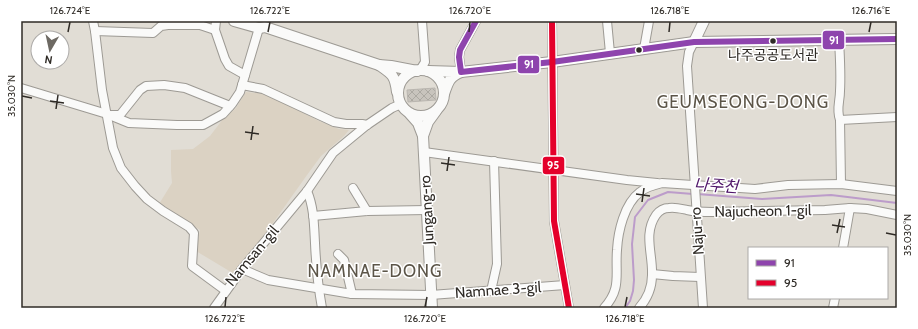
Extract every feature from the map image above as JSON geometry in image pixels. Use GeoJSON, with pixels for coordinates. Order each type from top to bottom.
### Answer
{"type":"FeatureCollection","features":[{"type":"Feature","properties":{"kind":"street","name":"Namsan-gil"},"geometry":{"type":"LineString","coordinates":[[93,21],[101,84],[113,148],[121,168],[147,199],[189,227],[194,233],[192,266],[226,291],[242,269],[307,191],[333,153],[366,125],[392,108],[399,99]]}},
{"type":"Feature","properties":{"kind":"street"},"geometry":{"type":"LineString","coordinates":[[216,21],[215,30],[225,59],[229,66],[245,75]]}},
{"type":"Feature","properties":{"kind":"street"},"geometry":{"type":"LineString","coordinates":[[234,21],[263,26],[378,65],[434,74],[443,86],[444,94]]}},
{"type":"Feature","properties":{"kind":"street"},"geometry":{"type":"LineString","coordinates":[[422,21],[425,62],[422,71]]}},
{"type":"Feature","properties":{"kind":"street"},"geometry":{"type":"LineString","coordinates":[[461,72],[459,57],[460,50],[476,21]]}},
{"type":"Feature","properties":{"kind":"street"},"geometry":{"type":"LineString","coordinates":[[552,21],[554,221],[569,308]]}},
{"type":"Feature","properties":{"kind":"street"},"geometry":{"type":"LineString","coordinates":[[607,21],[610,53]]}},
{"type":"Feature","properties":{"kind":"street"},"geometry":{"type":"LineString","coordinates":[[644,48],[649,21]]}},
{"type":"Feature","properties":{"kind":"street","name":"Naju-ro"},"geometry":{"type":"LineString","coordinates":[[703,308],[687,66],[689,52],[704,21]]}},
{"type":"Feature","properties":{"kind":"street"},"geometry":{"type":"LineString","coordinates":[[95,31],[153,33],[161,26],[168,25],[200,25],[215,30]]}},
{"type":"Feature","properties":{"kind":"street"},"geometry":{"type":"LineString","coordinates":[[21,88],[129,122],[177,126],[203,125],[223,114],[240,92],[263,26]]}},
{"type":"Feature","properties":{"kind":"street"},"geometry":{"type":"LineString","coordinates":[[399,99],[398,87],[402,80],[413,71],[461,72],[552,62],[694,42],[897,39]]}},
{"type":"Feature","properties":{"kind":"street"},"geometry":{"type":"LineString","coordinates":[[839,40],[840,90],[838,114],[840,120],[841,184]]}},
{"type":"Feature","properties":{"kind":"street"},"geometry":{"type":"LineString","coordinates":[[378,65],[394,77],[399,99],[404,109],[418,123],[423,136]]}},
{"type":"Feature","properties":{"kind":"street"},"geometry":{"type":"LineString","coordinates":[[423,136],[431,117],[442,101],[451,78],[455,74],[461,72]]}},
{"type":"Feature","properties":{"kind":"street"},"geometry":{"type":"LineString","coordinates":[[107,114],[120,116],[140,90],[146,86],[164,85],[185,88],[230,106]]}},
{"type":"Feature","properties":{"kind":"street"},"geometry":{"type":"LineString","coordinates":[[242,85],[263,89],[334,122],[366,125]]}},
{"type":"Feature","properties":{"kind":"street"},"geometry":{"type":"LineString","coordinates":[[410,114],[418,116],[426,115],[439,107]]}},
{"type":"Feature","properties":{"kind":"street"},"geometry":{"type":"LineString","coordinates":[[840,120],[897,118]]}},
{"type":"Feature","properties":{"kind":"street","name":"Jungang-ro"},"geometry":{"type":"LineString","coordinates":[[423,136],[432,308]]}},
{"type":"Feature","properties":{"kind":"street"},"geometry":{"type":"LineString","coordinates":[[424,152],[646,182],[694,187],[755,189],[788,185],[841,184],[897,190]]}},
{"type":"Feature","properties":{"kind":"street"},"geometry":{"type":"LineString","coordinates":[[491,291],[497,264],[494,162]]}},
{"type":"Feature","properties":{"kind":"street"},"geometry":{"type":"LineString","coordinates":[[604,308],[611,299],[616,286],[616,250],[623,217],[629,204],[643,190],[662,183]]}},
{"type":"Feature","properties":{"kind":"street"},"geometry":{"type":"LineString","coordinates":[[353,188],[367,211]]}},
{"type":"Feature","properties":{"kind":"street"},"geometry":{"type":"LineString","coordinates":[[307,191],[310,197],[313,216],[318,288],[322,308]]}},
{"type":"Feature","properties":{"kind":"street","name":"Najucheon 1-gil"},"geometry":{"type":"LineString","coordinates":[[639,308],[649,294],[652,274],[649,235],[650,228],[656,216],[664,209],[670,208],[696,211],[750,212],[850,208],[867,209],[897,215]]}},
{"type":"Feature","properties":{"kind":"street"},"geometry":{"type":"LineString","coordinates":[[843,247],[850,208]]}},
{"type":"Feature","properties":{"kind":"street"},"geometry":{"type":"LineString","coordinates":[[313,216],[367,211],[427,210]]}},
{"type":"Feature","properties":{"kind":"street"},"geometry":{"type":"LineString","coordinates":[[338,254],[344,260],[352,294]]}},
{"type":"Feature","properties":{"kind":"street","name":"Namnae 3-gil"},"geometry":{"type":"LineString","coordinates":[[242,269],[268,280],[352,294],[432,295],[565,285]]}},
{"type":"Feature","properties":{"kind":"street","name":"Naju-ro"},"geometry":{"type":"LineString","coordinates":[[652,274],[700,277]]}},
{"type":"Feature","properties":{"kind":"street"},"geometry":{"type":"LineString","coordinates":[[214,308],[226,291]]}},
{"type":"Feature","properties":{"kind":"shaded area"},"geometry":{"type":"Polygon","coordinates":[[[246,92],[266,94],[319,121],[339,129],[349,130],[321,156],[236,275],[196,251],[200,230],[159,204],[172,183],[171,150],[193,149],[210,136],[223,119],[236,108],[246,92]]]}},
{"type":"Feature","properties":{"kind":"building"},"geometry":{"type":"Polygon","coordinates":[[[435,88],[436,100],[408,102],[407,90],[435,88]]]}},
{"type":"Feature","properties":{"kind":"waterway","name":"나주천"},"geometry":{"type":"LineString","coordinates":[[625,308],[630,301],[633,291],[634,280],[632,244],[635,217],[648,200],[668,192],[693,194]]}},
{"type":"Feature","properties":{"kind":"waterway","name":"나주천"},"geometry":{"type":"LineString","coordinates":[[697,194],[762,199],[831,195],[897,203]]}},
{"type":"Feature","properties":{"kind":"transit line","name":"91"},"geometry":{"type":"LineString","coordinates":[[476,21],[460,50],[459,57],[461,72],[552,62],[694,42],[897,39]]}},
{"type":"Feature","properties":{"kind":"transit line","name":"95"},"geometry":{"type":"LineString","coordinates":[[552,21],[554,221],[569,308]]}},
{"type":"Feature","properties":{"kind":"place","name":"나주공공도서관"},"geometry":{"type":"Point","coordinates":[773,41]}},
{"type":"Feature","properties":{"kind":"district","name":"GEUMSEONG-DONG"},"geometry":{"type":"Point","coordinates":[743,102]}},
{"type":"Feature","properties":{"kind":"district","name":"NAMNAE-DONG"},"geometry":{"type":"Point","coordinates":[375,271]}}]}
